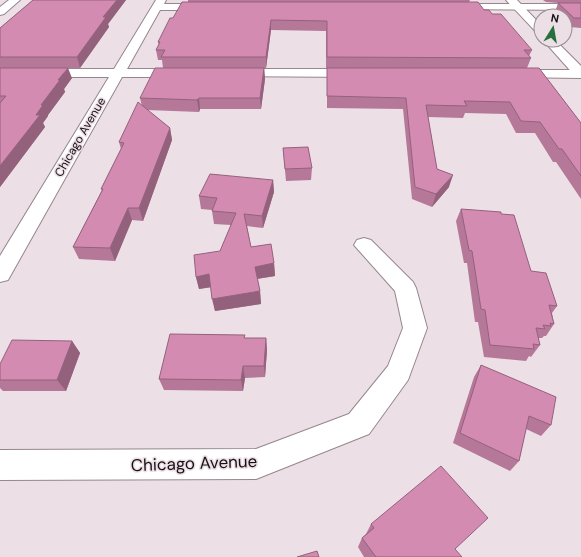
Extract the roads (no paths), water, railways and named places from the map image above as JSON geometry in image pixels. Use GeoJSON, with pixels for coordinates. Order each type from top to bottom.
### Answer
{"type":"FeatureCollection","features":[{"type":"Feature","properties":{"kind":"street"},"geometry":{"type":"LineString","coordinates":[[0,12],[15,0]]}},
{"type":"Feature","properties":{"kind":"street"},"geometry":{"type":"LineString","coordinates":[[159,3],[223,6]]}},
{"type":"Feature","properties":{"kind":"street","name":"Chicago Avenue"},"geometry":{"type":"LineString","coordinates":[[0,274],[159,3]]}},
{"type":"Feature","properties":{"kind":"street"},"geometry":{"type":"LineString","coordinates":[[515,3],[533,22]]}},
{"type":"Feature","properties":{"kind":"street"},"geometry":{"type":"LineString","coordinates":[[445,7],[515,3],[581,7]]}},
{"type":"Feature","properties":{"kind":"street"},"geometry":{"type":"LineString","coordinates":[[557,48],[581,74]]}},
{"type":"Feature","properties":{"kind":"street"},"geometry":{"type":"LineString","coordinates":[[0,73],[197,73]]}},
{"type":"Feature","properties":{"kind":"street"},"geometry":{"type":"LineString","coordinates":[[221,73],[365,73]]}},
{"type":"Feature","properties":{"kind":"street"},"geometry":{"type":"LineString","coordinates":[[500,74],[581,74]]}},
{"type":"Feature","properties":{"kind":"street","name":"Chicago Avenue"},"geometry":{"type":"LineString","coordinates":[[0,465],[256,464],[359,424],[399,372],[415,328],[405,288],[364,245]]}}]}
